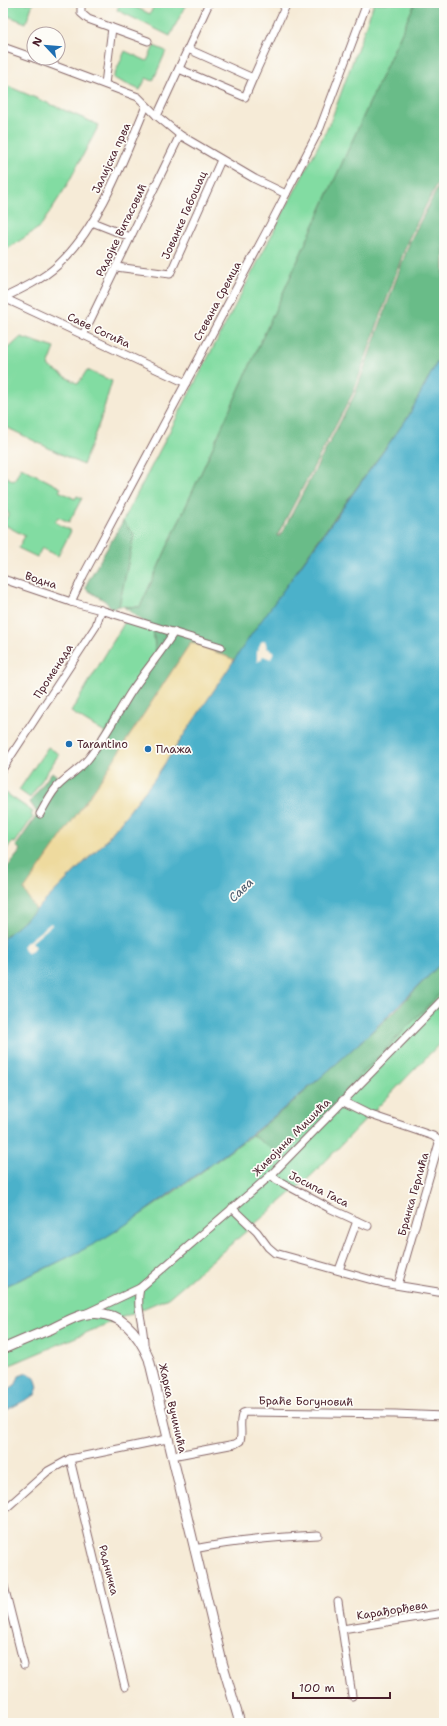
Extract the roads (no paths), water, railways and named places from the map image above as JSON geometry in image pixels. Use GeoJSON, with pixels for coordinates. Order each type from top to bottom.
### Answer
{"type":"FeatureCollection","features":[{"type":"Feature","properties":{"kind":"street"},"geometry":{"type":"LineString","coordinates":[[81,3],[80,11],[83,16],[148,41]]}},
{"type":"Feature","properties":{"kind":"street"},"geometry":{"type":"LineString","coordinates":[[157,116],[209,3]]}},
{"type":"Feature","properties":{"kind":"street"},"geometry":{"type":"LineString","coordinates":[[179,69],[245,97],[287,3]]}},
{"type":"Feature","properties":{"kind":"street","name":"Стевана Сремца"},"geometry":{"type":"LineString","coordinates":[[71,602],[83,576],[320,128],[367,3]]}},
{"type":"Feature","properties":{"kind":"street"},"geometry":{"type":"LineString","coordinates":[[105,84],[112,28]]}},
{"type":"Feature","properties":{"kind":"street"},"geometry":{"type":"LineString","coordinates":[[3,47],[26,55]]}},
{"type":"Feature","properties":{"kind":"street"},"geometry":{"type":"LineString","coordinates":[[188,49],[253,78]]}},
{"type":"Feature","properties":{"kind":"street"},"geometry":{"type":"LineString","coordinates":[[56,66],[138,96],[143,100],[146,106],[180,135],[221,160],[286,194]]}},
{"type":"Feature","properties":{"kind":"street","name":"Јалијска прва"},"geometry":{"type":"LineString","coordinates":[[3,298],[25,288],[56,267],[80,240],[92,222],[120,168],[146,106]]}},
{"type":"Feature","properties":{"kind":"street","name":"Радојке Витасовић"},"geometry":{"type":"LineString","coordinates":[[83,335],[180,135]]}},
{"type":"Feature","properties":{"kind":"street","name":"Јованке Габошац"},"geometry":{"type":"LineString","coordinates":[[116,267],[170,274],[221,160]]}},
{"type":"Feature","properties":{"kind":"street"},"geometry":{"type":"LineString","coordinates":[[92,222],[130,237]]}},
{"type":"Feature","properties":{"kind":"street","name":"Саве Согића"},"geometry":{"type":"LineString","coordinates":[[3,298],[186,383]]}},
{"type":"Feature","properties":{"kind":"street","name":"Водна"},"geometry":{"type":"LineString","coordinates":[[4,582],[71,602]]}},
{"type":"Feature","properties":{"kind":"street"},"geometry":{"type":"LineString","coordinates":[[71,602],[221,647]]}},
{"type":"Feature","properties":{"kind":"street","name":"Променада"},"geometry":{"type":"LineString","coordinates":[[3,768],[96,626],[101,610]]}},
{"type":"Feature","properties":{"kind":"street"},"geometry":{"type":"LineString","coordinates":[[40,814],[55,789],[75,772],[104,737],[138,681],[159,656],[174,632]]}},
{"type":"Feature","properties":{"kind":"street","name":"Живојина Мишића"},"geometry":{"type":"LineString","coordinates":[[82,1315],[140,1288],[271,1175],[444,998]]}},
{"type":"Feature","properties":{"kind":"street","name":"Бранка Герлића"},"geometry":{"type":"LineString","coordinates":[[342,1101],[368,1114],[433,1136],[437,1139],[438,1143],[398,1285]]}},
{"type":"Feature","properties":{"kind":"street","name":"Јосипа Гаса"},"geometry":{"type":"LineString","coordinates":[[271,1175],[329,1208],[368,1226]]}},
{"type":"Feature","properties":{"kind":"street"},"geometry":{"type":"LineString","coordinates":[[232,1208],[257,1232],[268,1247],[275,1252],[383,1282],[444,1293]]}},
{"type":"Feature","properties":{"kind":"street","name":"Јосипа Гаса"},"geometry":{"type":"LineString","coordinates":[[338,1270],[357,1221]]}},
{"type":"Feature","properties":{"kind":"street"},"geometry":{"type":"LineString","coordinates":[[140,1288],[138,1304],[144,1335],[144,1347]]}},
{"type":"Feature","properties":{"kind":"street"},"geometry":{"type":"LineString","coordinates":[[3,1349],[82,1315]]}},
{"type":"Feature","properties":{"kind":"street","name":"Жарка Вучинића"},"geometry":{"type":"LineString","coordinates":[[82,1315],[104,1315],[126,1324],[136,1334],[149,1359],[167,1439],[222,1662],[240,1723]]}},
{"type":"Feature","properties":{"kind":"street","name":"Браће Богуновић"},"geometry":{"type":"LineString","coordinates":[[172,1456],[235,1444],[240,1441],[241,1416],[246,1412],[444,1416]]}},
{"type":"Feature","properties":{"kind":"street"},"geometry":{"type":"LineString","coordinates":[[3,1511],[48,1472],[59,1464],[70,1459],[167,1439]]}},
{"type":"Feature","properties":{"kind":"street","name":"Радничка"},"geometry":{"type":"LineString","coordinates":[[70,1459],[125,1687]]}},
{"type":"Feature","properties":{"kind":"street"},"geometry":{"type":"LineString","coordinates":[[194,1549],[216,1544],[318,1535]]}},
{"type":"Feature","properties":{"kind":"street"},"geometry":{"type":"LineString","coordinates":[[3,1582],[24,1665]]}},
{"type":"Feature","properties":{"kind":"street","name":"Карађорђева"},"geometry":{"type":"LineString","coordinates":[[338,1601],[352,1696]]}},
{"type":"Feature","properties":{"kind":"street","name":"Карађорђева"},"geometry":{"type":"LineString","coordinates":[[342,1629],[444,1613]]}},
{"type":"Feature","properties":{"kind":"water","name":"Сава"},"geometry":{"type":"Polygon","coordinates":[[[444,349],[444,960],[383,1021],[319,1079],[253,1133],[218,1159],[140,1215],[96,1243],[62,1261],[3,1287],[3,939],[36,910],[104,843],[153,781],[251,635],[408,417],[444,349]]]}},
{"type":"Feature","properties":{"kind":"water"},"geometry":{"type":"Polygon","coordinates":[[[27,1373],[35,1377],[38,1387],[35,1395],[3,1412],[3,1394],[16,1384],[19,1376],[27,1373]]]}},
{"type":"Feature","properties":{"kind":"place","name":"Tarantino"},"geometry":{"type":"Point","coordinates":[69,744]}},
{"type":"Feature","properties":{"kind":"place","name":"Плажа"},"geometry":{"type":"Point","coordinates":[148,749]}}]}
